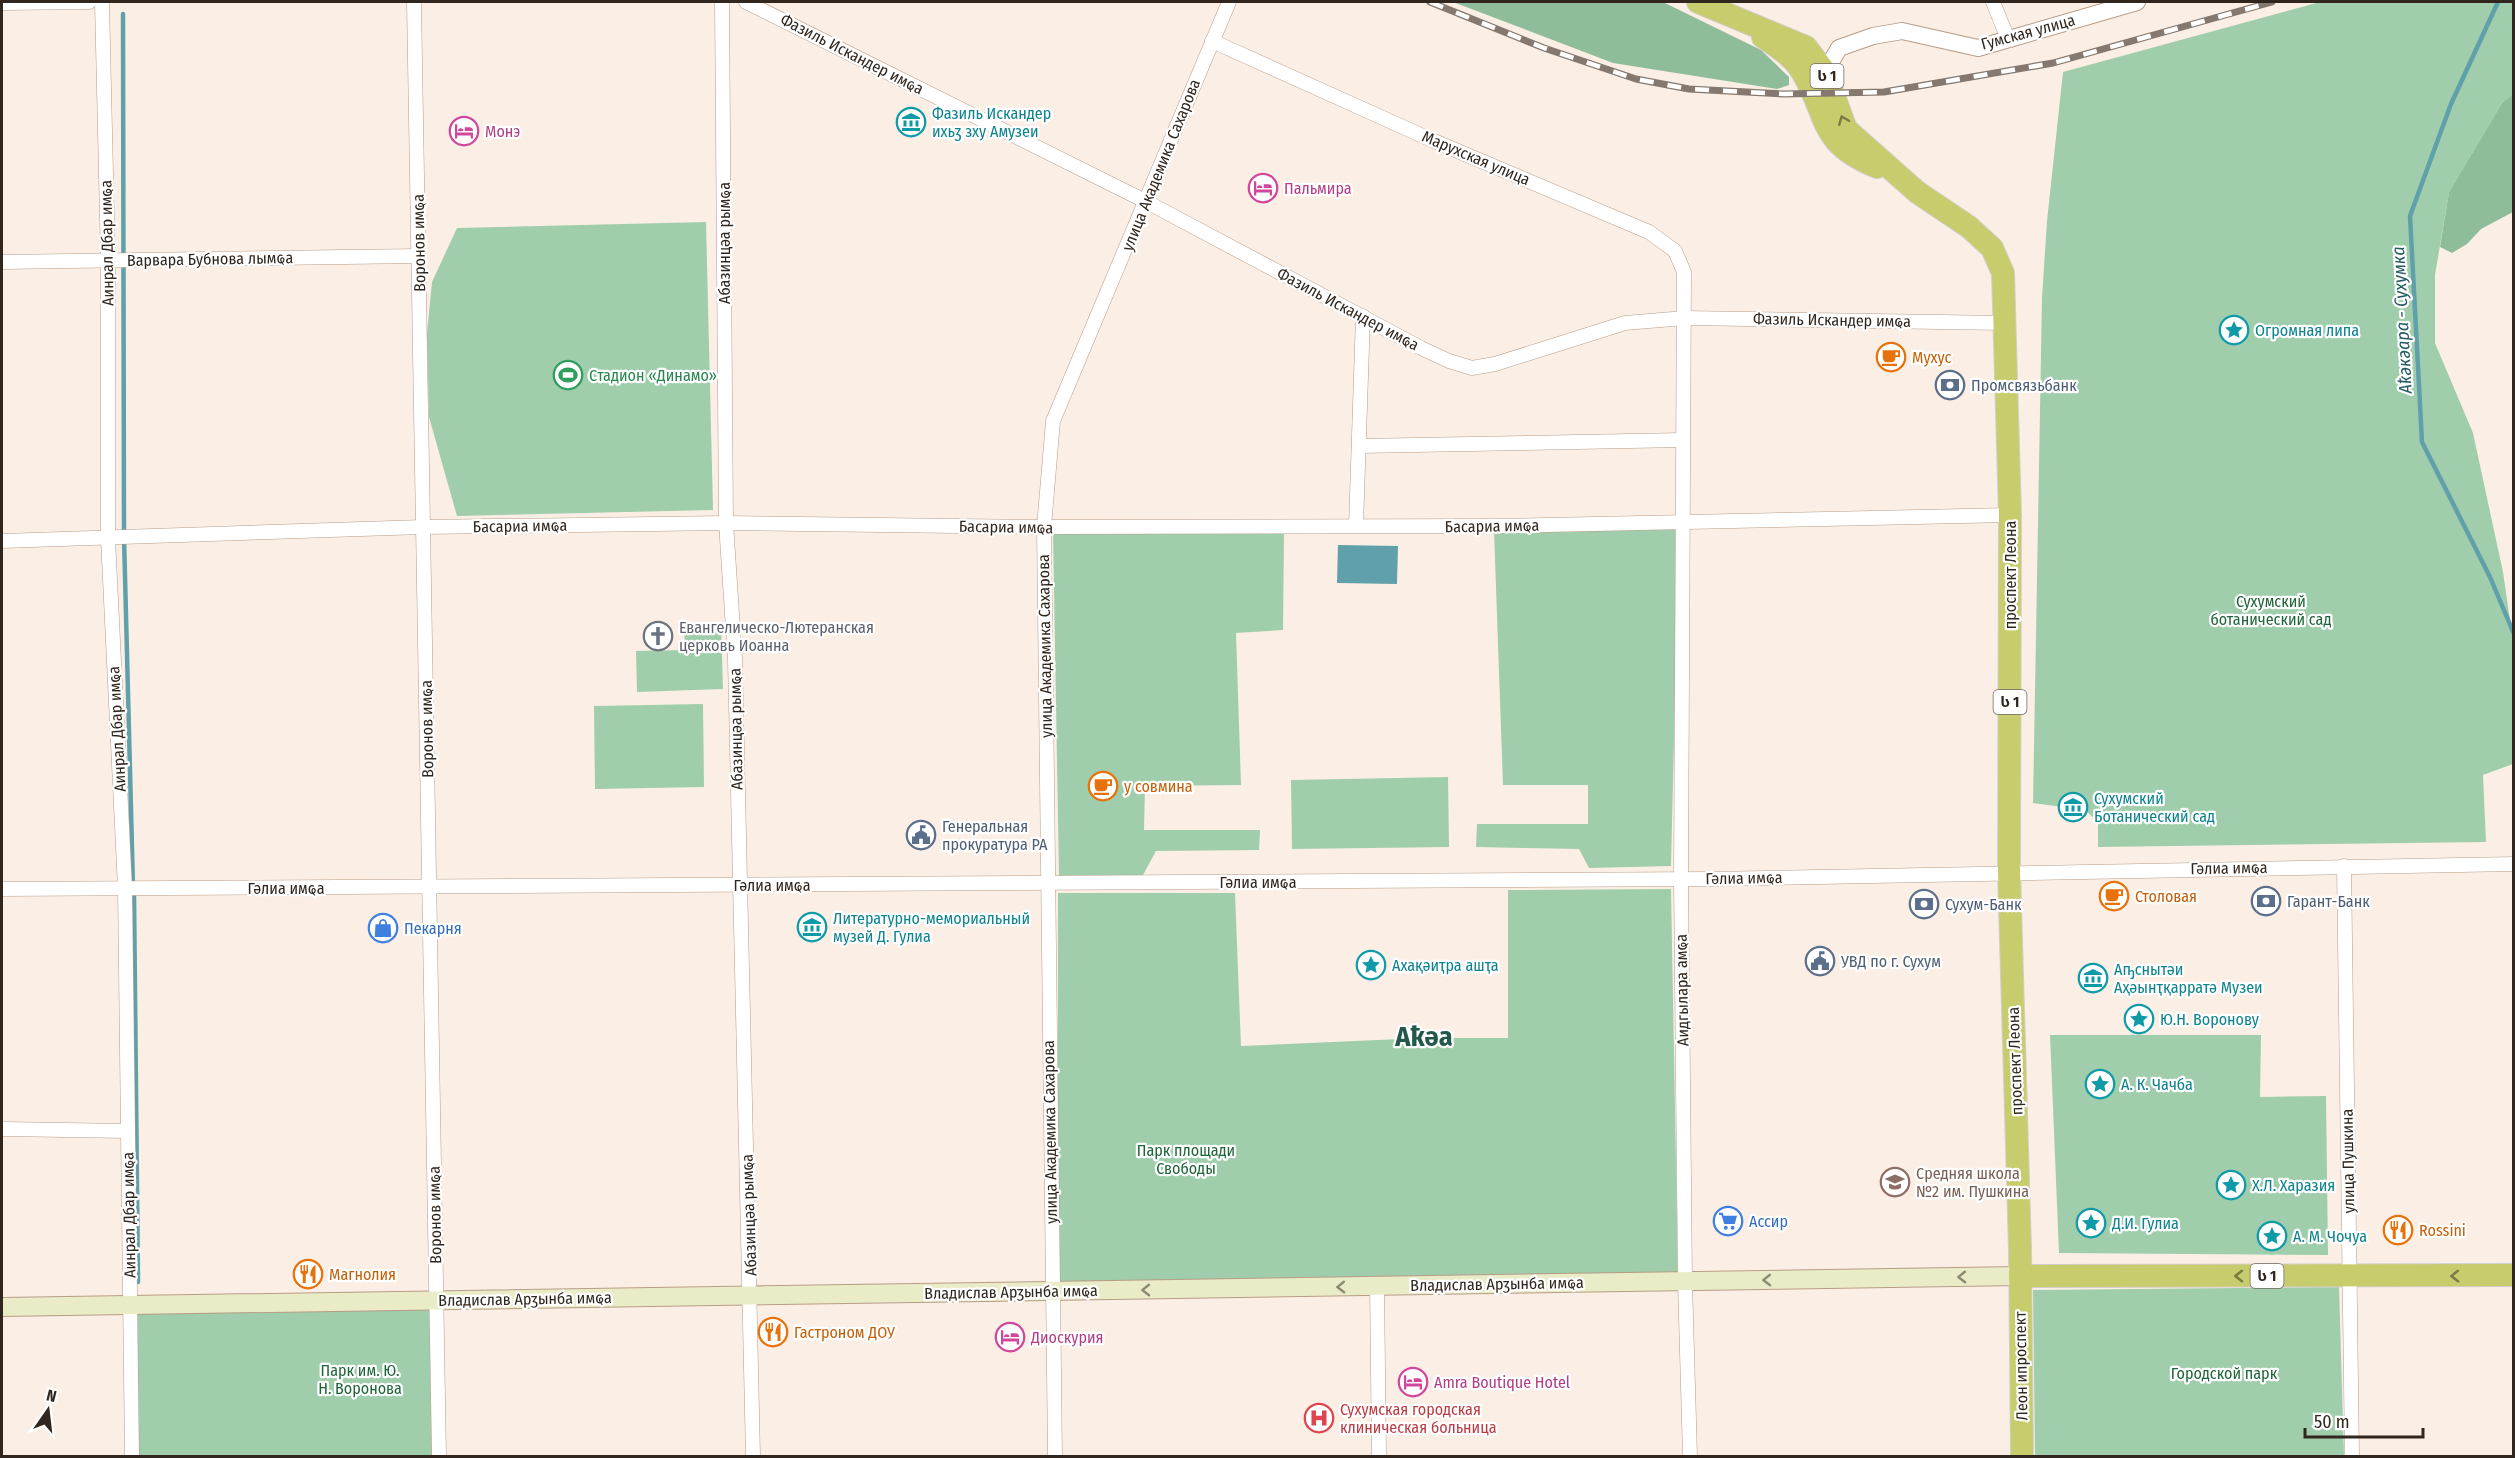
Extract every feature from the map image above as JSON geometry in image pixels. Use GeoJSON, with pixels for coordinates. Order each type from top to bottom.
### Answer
{"type":"FeatureCollection","features":[{"type":"Feature","properties":{"kind":"highway","name":"ს 1"},"geometry":{"type":"LineString","coordinates":[[1698,2],[1806,47]]}},
{"type":"Feature","properties":{"kind":"highway","name":"ს 1"},"geometry":{"type":"LineString","coordinates":[[1722,13],[1781,49],[1800,69],[1824,124],[1838,143],[1857,159],[1898,176]]}},
{"type":"Feature","properties":{"kind":"highway","name":"проспект Леона"},"geometry":{"type":"LineString","coordinates":[[1806,47],[1825,72],[1846,129],[1917,192],[1969,226],[1992,248],[2003,273],[2010,515],[2009,872],[2020,1276]]}},
{"type":"Feature","properties":{"kind":"highway","name":"ს 1"},"geometry":{"type":"LineString","coordinates":[[2020,1276],[2514,1275]]}},
{"type":"Feature","properties":{"kind":"highway","name":"Леон ипроспект"},"geometry":{"type":"LineString","coordinates":[[2020,1276],[2022,1456]]}},
{"type":"Feature","properties":{"kind":"main road","name":"Владислав Арӡынба имҩа"},"geometry":{"type":"LineString","coordinates":[[2,1307],[2020,1276]]}},
{"type":"Feature","properties":{"kind":"street"},"geometry":{"type":"LineString","coordinates":[[2,3],[89,2]]}},
{"type":"Feature","properties":{"kind":"street","name":"Аинрал Дбар имҩа"},"geometry":{"type":"LineString","coordinates":[[102,2],[108,260],[108,538],[125,888],[132,1456]]}},
{"type":"Feature","properties":{"kind":"street","name":"Воронов имҩа"},"geometry":{"type":"LineString","coordinates":[[414,2],[439,1456]]}},
{"type":"Feature","properties":{"kind":"street","name":"Абазинцәа рымҩа"},"geometry":{"type":"LineString","coordinates":[[722,2],[726,523],[735,660],[738,885],[752,1296],[753,1456]]}},
{"type":"Feature","properties":{"kind":"street","name":"Фазиль Искандер имҩа"},"geometry":{"type":"LineString","coordinates":[[746,2],[1147,202],[1449,362],[1472,368],[1495,364],[1625,324],[1685,318],[2004,323]]}},
{"type":"Feature","properties":{"kind":"street","name":"улица Академика Сахарова"},"geometry":{"type":"LineString","coordinates":[[1055,1456],[1044,527],[1053,421],[1147,202],[1229,2]]}},
{"type":"Feature","properties":{"kind":"street"},"geometry":{"type":"LineString","coordinates":[[1993,2],[2008,39]]}},
{"type":"Feature","properties":{"kind":"street","name":"Гумская улица"},"geometry":{"type":"LineString","coordinates":[[1839,48],[1873,36],[1902,31],[1978,48],[2137,2]]}},
{"type":"Feature","properties":{"kind":"street","name":"Марухская улица"},"geometry":{"type":"LineString","coordinates":[[1212,41],[1434,141],[1649,232],[1674,251],[1684,272],[1683,440]]}},
{"type":"Feature","properties":{"kind":"street"},"geometry":{"type":"LineString","coordinates":[[1806,47],[1822,50],[1839,48]]}},
{"type":"Feature","properties":{"kind":"street"},"geometry":{"type":"LineString","coordinates":[[1815,104],[1815,90],[1839,48]]}},
{"type":"Feature","properties":{"kind":"street","name":"Варвара Бубнова лымҩа"},"geometry":{"type":"LineString","coordinates":[[2,262],[419,256]]}},
{"type":"Feature","properties":{"kind":"street"},"geometry":{"type":"LineString","coordinates":[[1356,526],[1363,316]]}},
{"type":"Feature","properties":{"kind":"street"},"geometry":{"type":"LineString","coordinates":[[1359,446],[1683,440]]}},
{"type":"Feature","properties":{"kind":"street","name":"Аидгылара амҩа"},"geometry":{"type":"LineString","coordinates":[[1683,440],[1681,879],[1685,1282],[1690,1456]]}},
{"type":"Feature","properties":{"kind":"street","name":"Басариа имҩа"},"geometry":{"type":"LineString","coordinates":[[2,542],[423,527],[726,523],[1044,527],[1356,526],[1682,523],[2010,515]]}},
{"type":"Feature","properties":{"kind":"street","name":"Гәлиа имҩа"},"geometry":{"type":"LineString","coordinates":[[2,889],[1681,879],[2514,864]]}},
{"type":"Feature","properties":{"kind":"street","name":"улица Пушкина"},"geometry":{"type":"LineString","coordinates":[[2344,866],[2352,1456]]}},
{"type":"Feature","properties":{"kind":"street"},"geometry":{"type":"LineString","coordinates":[[2,1129],[128,1131]]}},
{"type":"Feature","properties":{"kind":"street"},"geometry":{"type":"LineString","coordinates":[[1377,1286],[1379,1456]]}},
{"type":"Feature","properties":{"kind":"green space"},"geometry":{"type":"Polygon","coordinates":[[[1453,2],[1663,2],[1761,50],[1789,77],[1789,85],[1777,89],[1613,63],[1453,2]]]}},
{"type":"Feature","properties":{"kind":"green space","name":"Сухумский ботанический сад"},"geometry":{"type":"Polygon","coordinates":[[[2320,2],[2513,2],[2513,94],[2502,103],[2449,192],[2435,275],[2435,343],[2473,433],[2503,572],[2513,641],[2513,764],[2483,775],[2486,842],[2098,847],[2098,822],[2085,810],[2033,803],[2042,298],[2047,221],[2063,72],[2320,2]]]}},
{"type":"Feature","properties":{"kind":"green space"},"geometry":{"type":"Polygon","coordinates":[[[2513,94],[2513,212],[2481,229],[2467,244],[2452,253],[2440,247],[2449,192],[2502,103],[2513,94]]]}},
{"type":"Feature","properties":{"kind":"green space","name":"Cтадион «Динамо»"},"geometry":{"type":"Polygon","coordinates":[[[706,222],[713,510],[457,516],[429,417],[427,333],[432,282],[457,228],[706,222]]]}},
{"type":"Feature","properties":{"kind":"green space"},"geometry":{"type":"Polygon","coordinates":[[[1679,526],[1671,866],[1589,868],[1579,849],[1476,847],[1477,824],[1588,824],[1588,785],[1503,785],[1494,531],[1679,526]]]}},
{"type":"Feature","properties":{"kind":"green space"},"geometry":{"type":"Polygon","coordinates":[[[1284,532],[1283,630],[1236,633],[1241,785],[1145,786],[1144,830],[1260,830],[1259,850],[1156,851],[1143,875],[1059,876],[1053,534],[1284,532]]]}},
{"type":"Feature","properties":{"kind":"green space"},"geometry":{"type":"Polygon","coordinates":[[[721,624],[723,689],[637,692],[636,651],[685,650],[684,625],[721,624]]]}},
{"type":"Feature","properties":{"kind":"green space"},"geometry":{"type":"Polygon","coordinates":[[[703,704],[704,787],[595,789],[594,706],[703,704]]]}},
{"type":"Feature","properties":{"kind":"green space"},"geometry":{"type":"Polygon","coordinates":[[[1448,777],[1449,847],[1292,849],[1291,780],[1448,777]]]}},
{"type":"Feature","properties":{"kind":"green space","name":"Парк площади Свободы"},"geometry":{"type":"Polygon","coordinates":[[[1671,889],[1678,1276],[1058,1288],[1058,893],[1235,893],[1241,1046],[1423,1038],[1508,1038],[1508,890],[1671,889]]]}},
{"type":"Feature","properties":{"kind":"green space"},"geometry":{"type":"Polygon","coordinates":[[[2050,1035],[2261,1035],[2260,1097],[2326,1096],[2328,1255],[2059,1253],[2050,1035]]]}},
{"type":"Feature","properties":{"kind":"green space","name":"Городской парк"},"geometry":{"type":"Polygon","coordinates":[[[2339,1287],[2344,1456],[2035,1456],[2033,1290],[2339,1287]]]}},
{"type":"Feature","properties":{"kind":"green space","name":"Парк им. Ю. Н. Воронова"},"geometry":{"type":"Polygon","coordinates":[[[436,1301],[439,1456],[132,1456],[130,1306],[436,1301]]]}},
{"type":"Feature","properties":{"kind":"water"},"geometry":{"type":"Polygon","coordinates":[[[1338,545],[1398,546],[1397,584],[1337,583],[1338,545]]]}},
{"type":"Feature","properties":{"kind":"waterway","name":"Аҟәкәара - Сухумка"},"geometry":{"type":"LineString","coordinates":[[2498,2],[2451,104],[2410,216],[2422,442],[2490,577],[2514,634]]}},
{"type":"Feature","properties":{"kind":"waterway"},"geometry":{"type":"LineString","coordinates":[[123,14],[124,537],[133,887]]}},
{"type":"Feature","properties":{"kind":"waterway"},"geometry":{"type":"LineString","coordinates":[[134,893],[138,1282]]}},
{"type":"Feature","properties":{"kind":"railway"},"geometry":{"type":"LineString","coordinates":[[1430,2],[1544,48],[1636,79],[1689,89],[1784,94],[1884,92],[2053,63],[2272,2]]}},
{"type":"Feature","properties":{"kind":"place","name":"Фазиль Искандер ихьӡ зху Амузеи"},"geometry":{"type":"Point","coordinates":[911,122]}},
{"type":"Feature","properties":{"kind":"place","name":"Монэ"},"geometry":{"type":"Point","coordinates":[464,131]}},
{"type":"Feature","properties":{"kind":"place","name":"Пальмира"},"geometry":{"type":"Point","coordinates":[1263,188]}},
{"type":"Feature","properties":{"kind":"place","name":"Огромная липа"},"geometry":{"type":"Point","coordinates":[2234,330]}},
{"type":"Feature","properties":{"kind":"place","name":"Мухус"},"geometry":{"type":"Point","coordinates":[1891,357]}},
{"type":"Feature","properties":{"kind":"place","name":"Cтадион «Динамо»"},"geometry":{"type":"Point","coordinates":[568,375]}},
{"type":"Feature","properties":{"kind":"place","name":"Промсвязьбанк"},"geometry":{"type":"Point","coordinates":[1950,385]}},
{"type":"Feature","properties":{"kind":"place","name":"Евангелическо-Лютеранская церковь Иоанна"},"geometry":{"type":"Point","coordinates":[658,636]}},
{"type":"Feature","properties":{"kind":"place","name":"у совмина"},"geometry":{"type":"Point","coordinates":[1103,786]}},
{"type":"Feature","properties":{"kind":"place","name":"Сухумский Ботанический сад"},"geometry":{"type":"Point","coordinates":[2073,807]}},
{"type":"Feature","properties":{"kind":"place","name":"Генеральная прокуратура РА"},"geometry":{"type":"Point","coordinates":[921,835]}},
{"type":"Feature","properties":{"kind":"place","name":"Столовая"},"geometry":{"type":"Point","coordinates":[2114,896]}},
{"type":"Feature","properties":{"kind":"place","name":"Гарант-Банк"},"geometry":{"type":"Point","coordinates":[2266,901]}},
{"type":"Feature","properties":{"kind":"place","name":"Сухум-Банк"},"geometry":{"type":"Point","coordinates":[1924,904]}},
{"type":"Feature","properties":{"kind":"place","name":"Литературно-мемориальный музей Д. Гулиа"},"geometry":{"type":"Point","coordinates":[812,927]}},
{"type":"Feature","properties":{"kind":"place","name":"Пекарня"},"geometry":{"type":"Point","coordinates":[383,928]}},
{"type":"Feature","properties":{"kind":"place","name":"УВД по г. Сухум"},"geometry":{"type":"Point","coordinates":[1820,961]}},
{"type":"Feature","properties":{"kind":"place","name":"Ахақәиҭра ашҭа"},"geometry":{"type":"Point","coordinates":[1371,965]}},
{"type":"Feature","properties":{"kind":"place","name":"Аҧснытәи Аҳәынҭқарратә Музеи"},"geometry":{"type":"Point","coordinates":[2093,978]}},
{"type":"Feature","properties":{"kind":"place","name":"Ю.Н. Воронову"},"geometry":{"type":"Point","coordinates":[2139,1019]}},
{"type":"Feature","properties":{"kind":"place","name":"А. К. Чачба"},"geometry":{"type":"Point","coordinates":[2100,1084]}},
{"type":"Feature","properties":{"kind":"place","name":"Средняя школа №2 им. Пушкина"},"geometry":{"type":"Point","coordinates":[1895,1182]}},
{"type":"Feature","properties":{"kind":"place","name":"Х.Л. Харазия"},"geometry":{"type":"Point","coordinates":[2231,1185]}},
{"type":"Feature","properties":{"kind":"place","name":"Ассир"},"geometry":{"type":"Point","coordinates":[1728,1221]}},
{"type":"Feature","properties":{"kind":"place","name":"Д.И. Гулиа"},"geometry":{"type":"Point","coordinates":[2091,1223]}},
{"type":"Feature","properties":{"kind":"place","name":"Rossini"},"geometry":{"type":"Point","coordinates":[2398,1230]}},
{"type":"Feature","properties":{"kind":"place","name":"А. М. Чочуа"},"geometry":{"type":"Point","coordinates":[2272,1236]}},
{"type":"Feature","properties":{"kind":"place","name":"Магнолия"},"geometry":{"type":"Point","coordinates":[308,1274]}},
{"type":"Feature","properties":{"kind":"place","name":"Гастроном ДОУ"},"geometry":{"type":"Point","coordinates":[773,1332]}},
{"type":"Feature","properties":{"kind":"place","name":"Диоскурия"},"geometry":{"type":"Point","coordinates":[1010,1337]}},
{"type":"Feature","properties":{"kind":"place","name":"Amra Boutique Hotel"},"geometry":{"type":"Point","coordinates":[1413,1382]}},
{"type":"Feature","properties":{"kind":"place","name":"Сухумская городская клиническая больница"},"geometry":{"type":"Point","coordinates":[1319,1418]}},
{"type":"Feature","properties":{"kind":"district","name":"Аҟəа"},"geometry":{"type":"Point","coordinates":[1424,1036]}}]}
